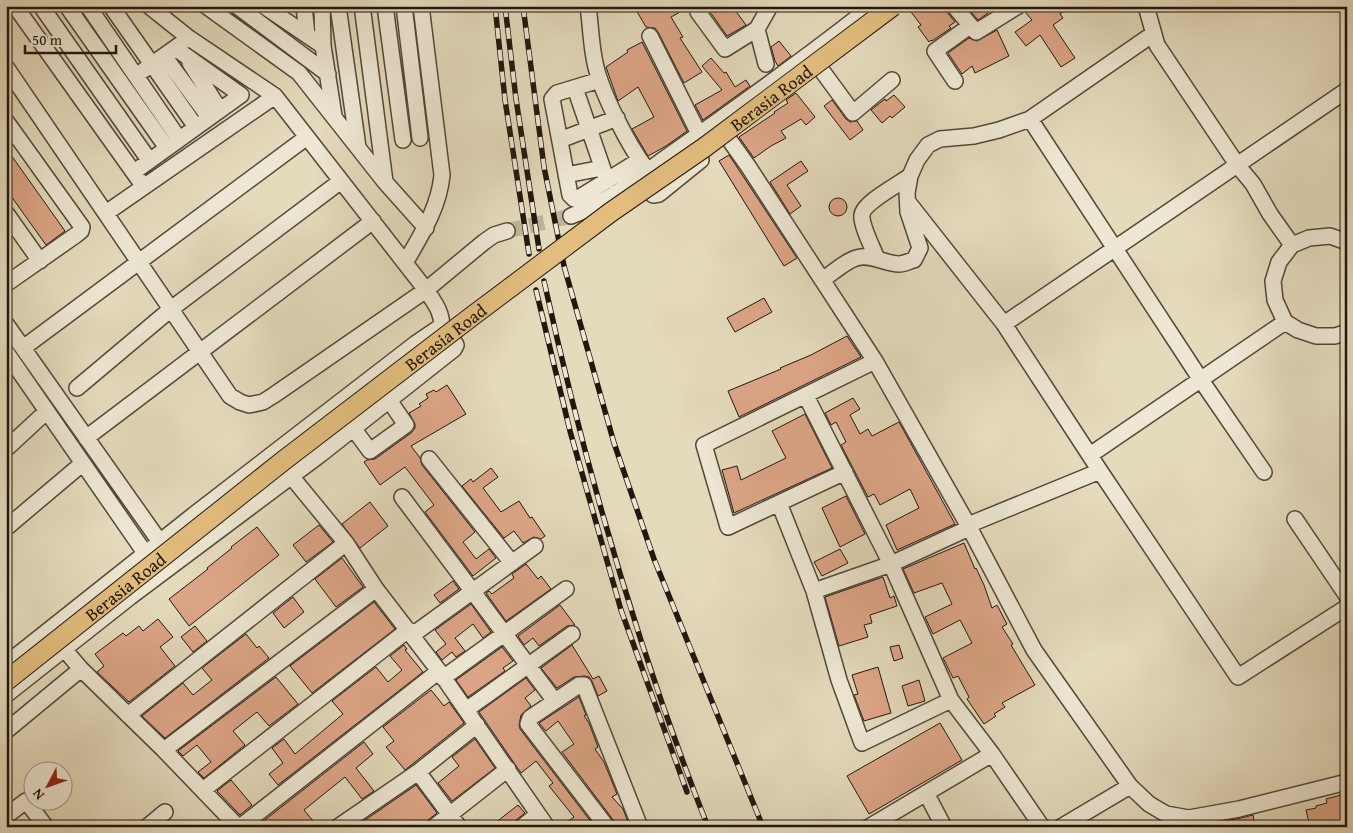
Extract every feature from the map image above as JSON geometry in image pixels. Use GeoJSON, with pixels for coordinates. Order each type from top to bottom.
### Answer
{"type":"FeatureCollection","features":[{"type":"Feature","properties":{"kind":"main road","name":"Berasia Road"},"geometry":{"type":"LineString","coordinates":[[6,681],[298,450],[478,312],[611,212],[706,146],[893,6]]}},
{"type":"Feature","properties":{"kind":"street"},"geometry":{"type":"LineString","coordinates":[[41,6],[149,160]]}},
{"type":"Feature","properties":{"kind":"street"},"geometry":{"type":"LineString","coordinates":[[67,6],[166,148]]}},
{"type":"Feature","properties":{"kind":"street"},"geometry":{"type":"LineString","coordinates":[[88,6],[180,139]]}},
{"type":"Feature","properties":{"kind":"street"},"geometry":{"type":"LineString","coordinates":[[111,6],[169,56],[215,114]]}},
{"type":"Feature","properties":{"kind":"street"},"geometry":{"type":"LineString","coordinates":[[149,6],[189,38],[275,96],[439,308],[442,317],[442,328]]}},
{"type":"Feature","properties":{"kind":"street"},"geometry":{"type":"LineString","coordinates":[[206,6],[299,73],[385,182],[426,228]]}},
{"type":"Feature","properties":{"kind":"street"},"geometry":{"type":"LineString","coordinates":[[236,6],[328,74]]}},
{"type":"Feature","properties":{"kind":"street"},"geometry":{"type":"LineString","coordinates":[[385,6],[403,140]]}},
{"type":"Feature","properties":{"kind":"street"},"geometry":{"type":"LineString","coordinates":[[404,6],[420,138]]}},
{"type":"Feature","properties":{"kind":"street"},"geometry":{"type":"LineString","coordinates":[[405,263],[426,228],[438,200],[442,175],[421,6]]}},
{"type":"Feature","properties":{"kind":"street"},"geometry":{"type":"LineString","coordinates":[[588,6],[595,59],[600,80],[643,169],[642,183],[653,195],[659,194],[728,138],[903,6]]}},
{"type":"Feature","properties":{"kind":"street"},"geometry":{"type":"LineString","coordinates":[[698,12],[725,49],[757,29],[770,6]]}},
{"type":"Feature","properties":{"kind":"street"},"geometry":{"type":"LineString","coordinates":[[571,216],[594,206],[643,169],[699,134],[753,96],[872,6]]}},
{"type":"Feature","properties":{"kind":"street"},"geometry":{"type":"LineString","coordinates":[[954,6],[976,32],[1018,6]]}},
{"type":"Feature","properties":{"kind":"street"},"geometry":{"type":"LineString","coordinates":[[1146,6],[1157,45],[1238,166],[1253,184],[1270,214],[1292,245]]}},
{"type":"Feature","properties":{"kind":"street"},"geometry":{"type":"LineString","coordinates":[[18,7],[144,187]]}},
{"type":"Feature","properties":{"kind":"street"},"geometry":{"type":"LineString","coordinates":[[272,8],[286,21],[323,46]]}},
{"type":"Feature","properties":{"kind":"street"},"geometry":{"type":"LineString","coordinates":[[286,21],[304,8],[307,35]]}},
{"type":"Feature","properties":{"kind":"street"},"geometry":{"type":"LineString","coordinates":[[335,118],[323,46],[322,12],[363,10],[385,182]]}},
{"type":"Feature","properties":{"kind":"street"},"geometry":{"type":"LineString","coordinates":[[338,11],[358,148]]}},
{"type":"Feature","properties":{"kind":"street"},"geometry":{"type":"LineString","coordinates":[[955,81],[935,51],[970,26]]}},
{"type":"Feature","properties":{"kind":"street"},"geometry":{"type":"LineString","coordinates":[[757,29],[766,64]]}},
{"type":"Feature","properties":{"kind":"street"},"geometry":{"type":"LineString","coordinates":[[822,280],[856,258],[868,257],[901,264],[914,260],[920,248],[908,212],[907,193],[910,176],[916,160],[928,145],[940,139],[974,136],[999,130],[1030,118],[1154,34]]}},
{"type":"Feature","properties":{"kind":"street"},"geometry":{"type":"LineString","coordinates":[[650,36],[699,134]]}},
{"type":"Feature","properties":{"kind":"street"},"geometry":{"type":"LineString","coordinates":[[90,109],[136,76],[169,56],[189,38]]}},
{"type":"Feature","properties":{"kind":"street"},"geometry":{"type":"LineString","coordinates":[[134,172],[241,95],[169,56]]}},
{"type":"Feature","properties":{"kind":"street"},"geometry":{"type":"LineString","coordinates":[[169,56],[215,114]]}},
{"type":"Feature","properties":{"kind":"street"},"geometry":{"type":"LineString","coordinates":[[169,56],[196,127]]}},
{"type":"Feature","properties":{"kind":"street"},"geometry":{"type":"LineString","coordinates":[[371,74],[428,65]]}},
{"type":"Feature","properties":{"kind":"street"},"geometry":{"type":"LineString","coordinates":[[6,67],[230,396],[249,405],[263,402],[288,387],[426,290],[479,245],[494,235],[507,231]]}},
{"type":"Feature","properties":{"kind":"street"},"geometry":{"type":"LineString","coordinates":[[820,68],[853,113],[892,80]]}},
{"type":"Feature","properties":{"kind":"street"},"geometry":{"type":"LineString","coordinates":[[600,80],[557,93],[552,98],[570,195],[574,199],[605,174]]}},
{"type":"Feature","properties":{"kind":"street"},"geometry":{"type":"LineString","coordinates":[[575,88],[605,174]]}},
{"type":"Feature","properties":{"kind":"street"},"geometry":{"type":"LineString","coordinates":[[1004,324],[1115,246],[1238,166],[1347,90]]}},
{"type":"Feature","properties":{"kind":"street"},"geometry":{"type":"LineString","coordinates":[[106,213],[275,96]]}},
{"type":"Feature","properties":{"kind":"street"},"geometry":{"type":"LineString","coordinates":[[560,140],[617,118]]}},
{"type":"Feature","properties":{"kind":"street"},"geometry":{"type":"LineString","coordinates":[[1030,118],[1201,380],[1264,472]]}},
{"type":"Feature","properties":{"kind":"street"},"geometry":{"type":"LineString","coordinates":[[6,121],[82,227],[76,236],[6,284]]}},
{"type":"Feature","properties":{"kind":"street"},"geometry":{"type":"LineString","coordinates":[[380,142],[437,136]]}},
{"type":"Feature","properties":{"kind":"street"},"geometry":{"type":"LineString","coordinates":[[22,348],[307,137]]}},
{"type":"Feature","properties":{"kind":"street"},"geometry":{"type":"LineString","coordinates":[[728,138],[876,361],[1034,650],[1130,786],[1149,804],[1166,814],[1190,822],[1347,782]]}},
{"type":"Feature","properties":{"kind":"street"},"geometry":{"type":"LineString","coordinates":[[566,175],[605,174],[643,169]]}},
{"type":"Feature","properties":{"kind":"street"},"geometry":{"type":"LineString","coordinates":[[877,260],[862,213],[866,205],[910,176]]}},
{"type":"Feature","properties":{"kind":"street"},"geometry":{"type":"LineString","coordinates":[[77,388],[171,309],[341,181]]}},
{"type":"Feature","properties":{"kind":"street"},"geometry":{"type":"LineString","coordinates":[[908,202],[1004,324],[1100,472],[1238,677],[1347,607]]}},
{"type":"Feature","properties":{"kind":"street"},"geometry":{"type":"LineString","coordinates":[[6,213],[40,261]]}},
{"type":"Feature","properties":{"kind":"street"},"geometry":{"type":"LineString","coordinates":[[86,438],[372,221]]}},
{"type":"Feature","properties":{"kind":"street"},"geometry":{"type":"LineString","coordinates":[[1347,242],[1330,236],[1309,238],[1292,245],[1279,262],[1273,281],[1275,300],[1285,322],[1298,330],[1316,336],[1335,336],[1347,332]]}},
{"type":"Feature","properties":{"kind":"street"},"geometry":{"type":"LineString","coordinates":[[1090,455],[1285,322]]}},
{"type":"Feature","properties":{"kind":"street"},"geometry":{"type":"LineString","coordinates":[[6,324],[160,542]]}},
{"type":"Feature","properties":{"kind":"street"},"geometry":{"type":"LineString","coordinates":[[6,664],[145,553],[434,330],[440,327],[445,328],[456,345],[454,349],[6,695]]}},
{"type":"Feature","properties":{"kind":"street"},"geometry":{"type":"LineString","coordinates":[[6,352],[145,553]]}},
{"type":"Feature","properties":{"kind":"street"},"geometry":{"type":"LineString","coordinates":[[845,472],[728,527],[704,445],[876,361]]}},
{"type":"Feature","properties":{"kind":"street"},"geometry":{"type":"LineString","coordinates":[[806,396],[890,564],[951,700],[992,754],[1042,827]]}},
{"type":"Feature","properties":{"kind":"street"},"geometry":{"type":"LineString","coordinates":[[353,428],[370,451],[406,425],[389,400]]}},
{"type":"Feature","properties":{"kind":"street"},"geometry":{"type":"LineString","coordinates":[[6,449],[47,411]]}},
{"type":"Feature","properties":{"kind":"street"},"geometry":{"type":"LineString","coordinates":[[429,459],[512,563]]}},
{"type":"Feature","properties":{"kind":"street"},"geometry":{"type":"LineString","coordinates":[[6,528],[83,463]]}},
{"type":"Feature","properties":{"kind":"street"},"geometry":{"type":"LineString","coordinates":[[814,591],[890,564],[968,527],[1100,472]]}},
{"type":"Feature","properties":{"kind":"street"},"geometry":{"type":"LineString","coordinates":[[291,476],[346,544],[376,589],[441,674],[547,827]]}},
{"type":"Feature","properties":{"kind":"street"},"geometry":{"type":"LineString","coordinates":[[402,497],[554,700]]}},
{"type":"Feature","properties":{"kind":"street"},"geometry":{"type":"LineString","coordinates":[[779,502],[814,591],[839,680],[862,743],[951,700]]}},
{"type":"Feature","properties":{"kind":"street"},"geometry":{"type":"LineString","coordinates":[[1295,519],[1347,596]]}},
{"type":"Feature","properties":{"kind":"street"},"geometry":{"type":"LineString","coordinates":[[128,715],[346,544]]}},
{"type":"Feature","properties":{"kind":"street"},"geometry":{"type":"LineString","coordinates":[[408,630],[415,633],[536,546]]}},
{"type":"Feature","properties":{"kind":"street"},"geometry":{"type":"LineString","coordinates":[[164,750],[376,589]]}},
{"type":"Feature","properties":{"kind":"street"},"geometry":{"type":"LineString","coordinates":[[64,649],[239,827],[441,674],[504,635],[566,589]]}},
{"type":"Feature","properties":{"kind":"street"},"geometry":{"type":"LineString","coordinates":[[203,790],[408,630]]}},
{"type":"Feature","properties":{"kind":"street"},"geometry":{"type":"LineString","coordinates":[[466,710],[572,634]]}},
{"type":"Feature","properties":{"kind":"street"},"geometry":{"type":"LineString","coordinates":[[6,731],[82,669]]}},
{"type":"Feature","properties":{"kind":"street"},"geometry":{"type":"LineString","coordinates":[[607,827],[528,724],[530,718],[554,700],[579,685],[584,686],[640,827]]}},
{"type":"Feature","properties":{"kind":"street"},"geometry":{"type":"LineString","coordinates":[[338,827],[418,772],[477,725]]}},
{"type":"Feature","properties":{"kind":"street"},"geometry":{"type":"LineString","coordinates":[[869,827],[992,754]]}},
{"type":"Feature","properties":{"kind":"street"},"geometry":{"type":"LineString","coordinates":[[434,827],[455,821],[508,769]]}},
{"type":"Feature","properties":{"kind":"street"},"geometry":{"type":"LineString","coordinates":[[418,772],[455,821]]}},
{"type":"Feature","properties":{"kind":"street"},"geometry":{"type":"LineString","coordinates":[[1062,827],[1130,786]]}},
{"type":"Feature","properties":{"kind":"street"},"geometry":{"type":"LineString","coordinates":[[926,793],[944,827]]}},
{"type":"Feature","properties":{"kind":"street"},"geometry":{"type":"LineString","coordinates":[[6,816],[26,800],[46,827]]}},
{"type":"Feature","properties":{"kind":"street"},"geometry":{"type":"LineString","coordinates":[[146,827],[164,812]]}},
{"type":"Feature","properties":{"kind":"street"},"geometry":{"type":"LineString","coordinates":[[522,827],[538,814]]}},
{"type":"Feature","properties":{"kind":"building"},"geometry":{"type":"Polygon","coordinates":[[[643,6],[691,6],[671,17],[683,37],[680,38],[702,72],[684,83],[658,32],[655,28],[646,27],[636,10],[643,6]]]}},
{"type":"Feature","properties":{"kind":"building"},"geometry":{"type":"Polygon","coordinates":[[[706,6],[732,6],[746,25],[727,36],[706,6]]]}},
{"type":"Feature","properties":{"kind":"building"},"geometry":{"type":"Polygon","coordinates":[[[918,6],[945,6],[955,22],[949,26],[951,28],[929,42],[918,27],[921,25],[911,12],[918,6]]]}},
{"type":"Feature","properties":{"kind":"building"},"geometry":{"type":"Polygon","coordinates":[[[966,6],[985,6],[988,13],[978,20],[966,6]]]}},
{"type":"Feature","properties":{"kind":"building"},"geometry":{"type":"Polygon","coordinates":[[[1030,6],[1072,6],[1060,14],[1063,18],[1053,25],[1075,58],[1061,67],[1040,35],[1026,46],[1015,32],[1032,20],[1025,12],[1030,6]]]}},
{"type":"Feature","properties":{"kind":"building"},"geometry":{"type":"Polygon","coordinates":[[[997,30],[1009,56],[975,73],[972,66],[962,74],[948,53],[969,38],[977,41],[997,30]]]}},
{"type":"Feature","properties":{"kind":"building"},"geometry":{"type":"Polygon","coordinates":[[[779,41],[791,56],[778,66],[771,47],[779,41]]]}},
{"type":"Feature","properties":{"kind":"building"},"geometry":{"type":"Polygon","coordinates":[[[642,42],[687,131],[648,156],[632,129],[654,117],[638,87],[618,101],[606,67],[628,52],[627,50],[642,42]]]}},
{"type":"Feature","properties":{"kind":"building"},"geometry":{"type":"Polygon","coordinates":[[[711,58],[724,73],[726,72],[735,87],[746,80],[750,86],[703,120],[695,105],[722,90],[702,66],[711,58]]]}},
{"type":"Feature","properties":{"kind":"building"},"geometry":{"type":"Polygon","coordinates":[[[796,93],[815,117],[806,125],[801,119],[781,131],[786,138],[754,158],[739,137],[788,103],[786,100],[796,93]]]}},
{"type":"Feature","properties":{"kind":"building"},"geometry":{"type":"Polygon","coordinates":[[[894,95],[905,107],[892,118],[890,116],[882,123],[871,110],[885,99],[886,101],[894,95]]]}},
{"type":"Feature","properties":{"kind":"building"},"geometry":{"type":"Polygon","coordinates":[[[832,100],[846,119],[850,122],[857,121],[863,130],[850,140],[824,106],[832,100]]]}},
{"type":"Feature","properties":{"kind":"building"},"geometry":{"type":"Polygon","coordinates":[[[6,148],[65,231],[46,245],[6,189],[6,148]]]}},
{"type":"Feature","properties":{"kind":"building"},"geometry":{"type":"Polygon","coordinates":[[[729,155],[797,258],[784,266],[719,161],[729,155]]]}},
{"type":"Feature","properties":{"kind":"building"},"geometry":{"type":"Polygon","coordinates":[[[801,161],[808,171],[787,185],[801,206],[790,214],[770,182],[801,161]]]}},
{"type":"Feature","properties":{"kind":"building"},"geometry":{"type":"Polygon","coordinates":[[[834,198],[842,198],[847,203],[845,214],[834,216],[829,211],[829,203],[834,198]]]}},
{"type":"Feature","properties":{"kind":"building"},"geometry":{"type":"Polygon","coordinates":[[[764,298],[772,312],[735,332],[727,318],[764,298]]]}},
{"type":"Feature","properties":{"kind":"building"},"geometry":{"type":"Polygon","coordinates":[[[847,336],[861,357],[739,417],[728,391],[781,369],[847,336]]]}},
{"type":"Feature","properties":{"kind":"building"},"geometry":{"type":"Polygon","coordinates":[[[447,385],[466,414],[411,446],[420,458],[422,465],[475,532],[463,542],[476,559],[489,549],[496,558],[473,576],[425,512],[434,505],[405,467],[380,485],[364,462],[375,459],[411,433],[415,428],[415,424],[409,413],[421,406],[419,404],[428,398],[426,394],[434,390],[436,392],[447,385]]]}},
{"type":"Feature","properties":{"kind":"building"},"geometry":{"type":"Polygon","coordinates":[[[853,398],[860,409],[850,415],[860,434],[868,429],[872,436],[899,422],[955,524],[897,550],[886,525],[919,508],[910,489],[880,505],[874,494],[868,497],[841,445],[846,442],[836,422],[831,425],[825,413],[853,398]]]}},
{"type":"Feature","properties":{"kind":"building"},"geometry":{"type":"Polygon","coordinates":[[[805,414],[832,468],[734,513],[722,470],[737,466],[741,480],[786,458],[772,431],[805,414]]]}},
{"type":"Feature","properties":{"kind":"building"},"geometry":{"type":"Polygon","coordinates":[[[491,468],[498,477],[483,488],[501,512],[519,501],[545,536],[541,539],[534,537],[523,543],[514,531],[504,538],[462,486],[471,479],[473,482],[491,468]]]}},
{"type":"Feature","properties":{"kind":"building"},"geometry":{"type":"Polygon","coordinates":[[[846,496],[865,534],[840,547],[822,508],[846,496]]]}},
{"type":"Feature","properties":{"kind":"building"},"geometry":{"type":"Polygon","coordinates":[[[370,502],[388,526],[360,548],[342,524],[370,502]]]}},
{"type":"Feature","properties":{"kind":"building"},"geometry":{"type":"Polygon","coordinates":[[[319,525],[333,542],[306,562],[293,545],[319,525]]]}},
{"type":"Feature","properties":{"kind":"building"},"geometry":{"type":"Polygon","coordinates":[[[257,527],[279,555],[189,626],[169,599],[257,527]]]}},
{"type":"Feature","properties":{"kind":"building"},"geometry":{"type":"Polygon","coordinates":[[[964,543],[984,585],[992,608],[997,605],[1007,624],[1002,627],[1035,685],[1002,703],[1005,707],[984,724],[967,699],[969,697],[958,676],[953,678],[943,658],[972,643],[960,620],[933,634],[925,617],[952,604],[942,583],[914,593],[903,569],[964,543]]]}},
{"type":"Feature","properties":{"kind":"building"},"geometry":{"type":"Polygon","coordinates":[[[840,549],[848,563],[822,576],[814,562],[840,549]]]}},
{"type":"Feature","properties":{"kind":"building"},"geometry":{"type":"Polygon","coordinates":[[[342,558],[363,587],[336,607],[315,579],[342,558]]]}},
{"type":"Feature","properties":{"kind":"building"},"geometry":{"type":"Polygon","coordinates":[[[526,564],[538,579],[541,576],[551,589],[506,621],[486,593],[489,591],[492,594],[514,578],[512,574],[526,564]]]}},
{"type":"Feature","properties":{"kind":"building"},"geometry":{"type":"Polygon","coordinates":[[[883,577],[890,598],[894,596],[897,606],[870,615],[872,623],[864,625],[868,637],[839,646],[825,597],[883,577]]]}},
{"type":"Feature","properties":{"kind":"building"},"geometry":{"type":"Polygon","coordinates":[[[453,581],[459,589],[440,603],[434,595],[453,581]]]}},
{"type":"Feature","properties":{"kind":"building"},"geometry":{"type":"Polygon","coordinates":[[[293,597],[304,612],[284,628],[273,613],[293,597]]]}},
{"type":"Feature","properties":{"kind":"building"},"geometry":{"type":"Polygon","coordinates":[[[374,602],[395,629],[312,693],[290,666],[374,602]]]}},
{"type":"Feature","properties":{"kind":"building"},"geometry":{"type":"Polygon","coordinates":[[[471,604],[491,632],[483,638],[473,624],[455,638],[465,651],[456,657],[452,652],[442,660],[436,652],[446,644],[435,630],[471,604]]]}},
{"type":"Feature","properties":{"kind":"building"},"geometry":{"type":"Polygon","coordinates":[[[560,605],[575,625],[567,626],[539,646],[533,638],[524,645],[518,636],[560,605]]]}},
{"type":"Feature","properties":{"kind":"building"},"geometry":{"type":"Polygon","coordinates":[[[158,619],[173,637],[160,647],[175,666],[129,702],[97,672],[104,666],[95,654],[123,633],[126,636],[139,626],[143,631],[158,619]]]}},
{"type":"Feature","properties":{"kind":"building"},"geometry":{"type":"Polygon","coordinates":[[[195,626],[207,641],[193,652],[181,637],[195,626]]]}},
{"type":"Feature","properties":{"kind":"building"},"geometry":{"type":"Polygon","coordinates":[[[246,634],[257,648],[259,646],[269,658],[165,738],[142,716],[183,683],[193,695],[212,680],[202,668],[246,634]]]}},
{"type":"Feature","properties":{"kind":"building"},"geometry":{"type":"Polygon","coordinates":[[[404,645],[407,649],[405,650],[423,672],[278,785],[269,774],[283,763],[272,748],[284,739],[295,754],[343,714],[332,701],[376,667],[388,682],[402,670],[390,656],[404,645]]]}},
{"type":"Feature","properties":{"kind":"building"},"geometry":{"type":"Polygon","coordinates":[[[572,645],[593,679],[599,676],[607,691],[598,696],[592,681],[589,677],[584,676],[574,677],[557,688],[541,668],[572,645]]]}},
{"type":"Feature","properties":{"kind":"building"},"geometry":{"type":"Polygon","coordinates":[[[899,645],[903,658],[894,661],[890,647],[899,645]]]}},
{"type":"Feature","properties":{"kind":"building"},"geometry":{"type":"Polygon","coordinates":[[[502,647],[513,661],[503,668],[505,671],[468,697],[456,680],[502,647]]]}},
{"type":"Feature","properties":{"kind":"building"},"geometry":{"type":"Polygon","coordinates":[[[878,667],[891,713],[864,721],[854,695],[858,694],[852,675],[878,667]]]}},
{"type":"Feature","properties":{"kind":"building"},"geometry":{"type":"Polygon","coordinates":[[[276,677],[298,704],[269,726],[257,712],[248,719],[233,731],[245,745],[204,778],[198,772],[211,762],[197,745],[183,756],[178,751],[276,677]]]}},
{"type":"Feature","properties":{"kind":"building"},"geometry":{"type":"Polygon","coordinates":[[[526,678],[535,690],[525,698],[531,706],[521,715],[520,729],[595,827],[560,827],[574,817],[549,786],[553,783],[536,761],[521,773],[479,712],[526,678]]]}},
{"type":"Feature","properties":{"kind":"building"},"geometry":{"type":"Polygon","coordinates":[[[919,680],[925,701],[908,706],[902,686],[919,680]]]}},
{"type":"Feature","properties":{"kind":"building"},"geometry":{"type":"Polygon","coordinates":[[[431,690],[444,706],[449,702],[464,723],[405,770],[386,747],[394,741],[383,727],[431,690]]]}},
{"type":"Feature","properties":{"kind":"building"},"geometry":{"type":"Polygon","coordinates":[[[579,697],[586,715],[584,716],[589,723],[598,747],[595,749],[604,762],[617,794],[612,797],[623,809],[630,827],[616,827],[614,821],[562,752],[574,744],[558,721],[546,731],[539,723],[579,697]]]}},
{"type":"Feature","properties":{"kind":"building"},"geometry":{"type":"Polygon","coordinates":[[[940,723],[962,760],[869,814],[847,776],[940,723]]]}},
{"type":"Feature","properties":{"kind":"building"},"geometry":{"type":"Polygon","coordinates":[[[475,739],[495,768],[452,801],[438,783],[459,766],[452,757],[475,739]]]}},
{"type":"Feature","properties":{"kind":"building"},"geometry":{"type":"Polygon","coordinates":[[[364,742],[373,754],[356,768],[374,791],[362,799],[345,777],[304,810],[318,827],[256,827],[364,742]]]}},
{"type":"Feature","properties":{"kind":"building"},"geometry":{"type":"Polygon","coordinates":[[[231,780],[252,805],[240,815],[217,791],[231,780]]]}},
{"type":"Feature","properties":{"kind":"building"},"geometry":{"type":"Polygon","coordinates":[[[416,785],[437,813],[428,820],[425,827],[355,827],[416,785]]]}},
{"type":"Feature","properties":{"kind":"building"},"geometry":{"type":"Polygon","coordinates":[[[1345,794],[1347,802],[1347,827],[1310,827],[1306,810],[1327,803],[1326,799],[1345,794]]]}},
{"type":"Feature","properties":{"kind":"building"},"geometry":{"type":"Polygon","coordinates":[[[518,805],[525,813],[516,820],[513,827],[490,827],[518,805]]]}},
{"type":"Feature","properties":{"kind":"building"},"geometry":{"type":"Polygon","coordinates":[[[1253,815],[1255,827],[1193,827],[1241,818],[1253,815]]]}},
{"type":"Feature","properties":{"kind":"tunnel"},"geometry":{"type":"LineString","coordinates":[[507,231],[571,216]]}},
{"type":"Feature","properties":{"kind":"railway"},"geometry":{"type":"LineString","coordinates":[[495,6],[505,100],[529,254]]}},
{"type":"Feature","properties":{"kind":"railway"},"geometry":{"type":"LineString","coordinates":[[505,6],[516,99],[539,249]]}},
{"type":"Feature","properties":{"kind":"railway"},"geometry":{"type":"LineString","coordinates":[[523,6],[544,167],[564,266],[614,443],[654,559],[763,827]]}},
{"type":"Feature","properties":{"kind":"railway"},"geometry":{"type":"LineString","coordinates":[[544,281],[577,420],[615,557],[659,693],[708,827]]}},
{"type":"Feature","properties":{"kind":"railway"},"geometry":{"type":"LineString","coordinates":[[536,290],[570,431],[621,610],[687,792]]}}]}
